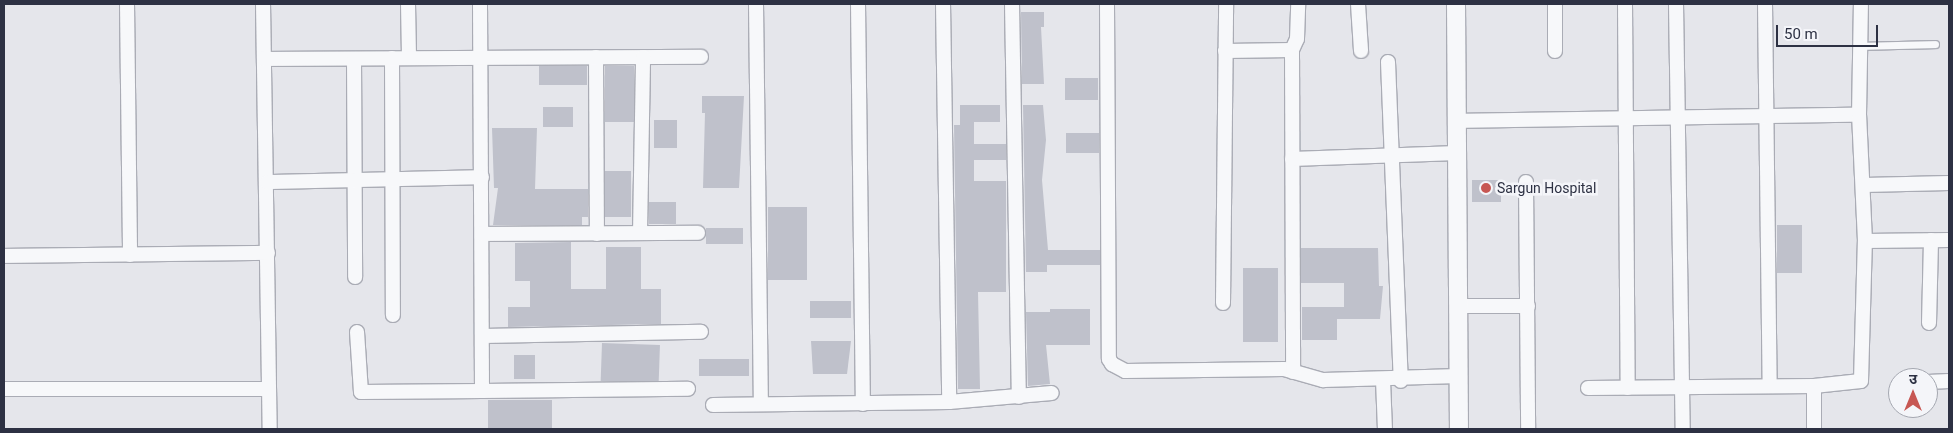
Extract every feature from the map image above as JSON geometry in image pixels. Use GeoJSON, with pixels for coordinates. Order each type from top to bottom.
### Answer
{"type":"FeatureCollection","features":[{"type":"Feature","properties":{"kind":"street"},"geometry":{"type":"LineString","coordinates":[[128,4],[130,254]]}},
{"type":"Feature","properties":{"kind":"street"},"geometry":{"type":"LineString","coordinates":[[263,4],[270,429]]}},
{"type":"Feature","properties":{"kind":"street"},"geometry":{"type":"LineString","coordinates":[[408,4],[409,58]]}},
{"type":"Feature","properties":{"kind":"street"},"geometry":{"type":"LineString","coordinates":[[480,4],[482,391]]}},
{"type":"Feature","properties":{"kind":"street"},"geometry":{"type":"LineString","coordinates":[[756,4],[760,404]]}},
{"type":"Feature","properties":{"kind":"street"},"geometry":{"type":"LineString","coordinates":[[858,4],[863,404]]}},
{"type":"Feature","properties":{"kind":"street"},"geometry":{"type":"LineString","coordinates":[[944,4],[949,402]]}},
{"type":"Feature","properties":{"kind":"street"},"geometry":{"type":"LineString","coordinates":[[1012,4],[1019,397]]}},
{"type":"Feature","properties":{"kind":"street"},"geometry":{"type":"LineString","coordinates":[[1107,4],[1109,359],[1125,371],[1293,372],[1323,380],[1401,380],[1459,376]]}},
{"type":"Feature","properties":{"kind":"street"},"geometry":{"type":"LineString","coordinates":[[1223,303],[1226,4]]}},
{"type":"Feature","properties":{"kind":"street"},"geometry":{"type":"LineString","coordinates":[[1293,372],[1292,50],[1297,39],[1298,4]]}},
{"type":"Feature","properties":{"kind":"street"},"geometry":{"type":"LineString","coordinates":[[1358,4],[1361,52]]}},
{"type":"Feature","properties":{"kind":"street"},"geometry":{"type":"LineString","coordinates":[[1456,4],[1459,429]]}},
{"type":"Feature","properties":{"kind":"street"},"geometry":{"type":"LineString","coordinates":[[1555,4],[1555,52]]}},
{"type":"Feature","properties":{"kind":"street"},"geometry":{"type":"LineString","coordinates":[[1625,4],[1628,388]]}},
{"type":"Feature","properties":{"kind":"street"},"geometry":{"type":"LineString","coordinates":[[1676,4],[1683,429]]}},
{"type":"Feature","properties":{"kind":"street"},"geometry":{"type":"LineString","coordinates":[[1766,4],[1770,386]]}},
{"type":"Feature","properties":{"kind":"street"},"geometry":{"type":"LineString","coordinates":[[1588,388],[1814,386],[1852,384],[1863,377],[1865,241],[1864,184],[1859,115],[1861,4]]}},
{"type":"Feature","properties":{"kind":"street"},"geometry":{"type":"LineString","coordinates":[[1225,52],[1292,50]]}},
{"type":"Feature","properties":{"kind":"street"},"geometry":{"type":"LineString","coordinates":[[264,60],[481,57],[701,57]]}},
{"type":"Feature","properties":{"kind":"street"},"geometry":{"type":"LineString","coordinates":[[596,57],[598,234]]}},
{"type":"Feature","properties":{"kind":"street"},"geometry":{"type":"LineString","coordinates":[[640,233],[643,57]]}},
{"type":"Feature","properties":{"kind":"street"},"geometry":{"type":"LineString","coordinates":[[392,58],[393,315]]}},
{"type":"Feature","properties":{"kind":"street"},"geometry":{"type":"LineString","coordinates":[[354,59],[355,277]]}},
{"type":"Feature","properties":{"kind":"street"},"geometry":{"type":"LineString","coordinates":[[1388,62],[1401,380]]}},
{"type":"Feature","properties":{"kind":"street"},"geometry":{"type":"LineString","coordinates":[[1457,121],[1859,115]]}},
{"type":"Feature","properties":{"kind":"street"},"geometry":{"type":"LineString","coordinates":[[1292,159],[1457,153]]}},
{"type":"Feature","properties":{"kind":"street"},"geometry":{"type":"LineString","coordinates":[[267,182],[482,177]]}},
{"type":"Feature","properties":{"kind":"street"},"geometry":{"type":"LineString","coordinates":[[1526,182],[1528,429]]}},
{"type":"Feature","properties":{"kind":"street"},"geometry":{"type":"LineString","coordinates":[[1864,184],[1949,183]]}},
{"type":"Feature","properties":{"kind":"street"},"geometry":{"type":"LineString","coordinates":[[482,234],[698,233]]}},
{"type":"Feature","properties":{"kind":"street"},"geometry":{"type":"LineString","coordinates":[[1929,323],[1931,240]]}},
{"type":"Feature","properties":{"kind":"street"},"geometry":{"type":"LineString","coordinates":[[1865,241],[1949,240]]}},
{"type":"Feature","properties":{"kind":"street"},"geometry":{"type":"LineString","coordinates":[[4,256],[268,253]]}},
{"type":"Feature","properties":{"kind":"street"},"geometry":{"type":"LineString","coordinates":[[1458,306],[1528,306]]}},
{"type":"Feature","properties":{"kind":"street"},"geometry":{"type":"LineString","coordinates":[[357,332],[361,392],[688,389]]}},
{"type":"Feature","properties":{"kind":"street"},"geometry":{"type":"LineString","coordinates":[[483,336],[701,332]]}},
{"type":"Feature","properties":{"kind":"street"},"geometry":{"type":"LineString","coordinates":[[1383,380],[1385,429]]}},
{"type":"Feature","properties":{"kind":"street"},"geometry":{"type":"LineString","coordinates":[[1814,386],[1814,429]]}},
{"type":"Feature","properties":{"kind":"street"},"geometry":{"type":"LineString","coordinates":[[4,388],[269,389]]}},
{"type":"Feature","properties":{"kind":"street"},"geometry":{"type":"LineString","coordinates":[[713,405],[949,402],[1052,393]]}},
{"type":"Feature","properties":{"kind":"lane"},"geometry":{"type":"LineString","coordinates":[[1860,46],[1935,44]]}},
{"type":"Feature","properties":{"kind":"building"},"geometry":{"type":"Polygon","coordinates":[[[1021,12],[1044,12],[1044,27],[1041,27],[1044,84],[1022,84],[1021,12]]]}},
{"type":"Feature","properties":{"kind":"building"},"geometry":{"type":"Polygon","coordinates":[[[539,66],[587,66],[587,85],[539,85],[539,66]]]}},
{"type":"Feature","properties":{"kind":"building"},"geometry":{"type":"Polygon","coordinates":[[[605,66],[634,66],[634,122],[605,122],[605,66]]]}},
{"type":"Feature","properties":{"kind":"building"},"geometry":{"type":"Polygon","coordinates":[[[1065,78],[1098,78],[1098,100],[1065,100],[1065,78]]]}},
{"type":"Feature","properties":{"kind":"building"},"geometry":{"type":"Polygon","coordinates":[[[702,96],[744,96],[739,188],[703,188],[705,113],[702,113],[702,96]]]}},
{"type":"Feature","properties":{"kind":"building"},"geometry":{"type":"Polygon","coordinates":[[[960,105],[1000,105],[1000,122],[974,122],[974,144],[1006,144],[1006,160],[974,160],[974,181],[1006,181],[1006,292],[978,292],[980,389],[958,389],[954,125],[960,125],[960,105]]]}},
{"type":"Feature","properties":{"kind":"building"},"geometry":{"type":"Polygon","coordinates":[[[1023,105],[1043,105],[1046,140],[1042,180],[1048,250],[1100,250],[1100,265],[1047,265],[1047,272],[1026,272],[1023,105]]]}},
{"type":"Feature","properties":{"kind":"building"},"geometry":{"type":"Polygon","coordinates":[[[543,107],[573,107],[573,127],[543,127],[543,107]]]}},
{"type":"Feature","properties":{"kind":"building"},"geometry":{"type":"Polygon","coordinates":[[[654,120],[677,120],[677,148],[654,148],[654,120]]]}},
{"type":"Feature","properties":{"kind":"building"},"geometry":{"type":"Polygon","coordinates":[[[492,128],[537,128],[535,189],[588,189],[588,217],[582,217],[582,225],[493,225],[498,188],[494,188],[492,128]]]}},
{"type":"Feature","properties":{"kind":"building"},"geometry":{"type":"Polygon","coordinates":[[[1066,133],[1099,133],[1099,153],[1066,153],[1066,133]]]}},
{"type":"Feature","properties":{"kind":"building"},"geometry":{"type":"Polygon","coordinates":[[[605,171],[631,171],[631,217],[605,217],[605,171]]]}},
{"type":"Feature","properties":{"kind":"building"},"geometry":{"type":"Polygon","coordinates":[[[1472,180],[1501,180],[1501,202],[1472,202],[1472,180]]]}},
{"type":"Feature","properties":{"kind":"building"},"geometry":{"type":"Polygon","coordinates":[[[649,202],[676,202],[676,224],[649,224],[649,202]]]}},
{"type":"Feature","properties":{"kind":"building"},"geometry":{"type":"Polygon","coordinates":[[[768,207],[807,207],[807,280],[768,280],[768,207]]]}},
{"type":"Feature","properties":{"kind":"building"},"geometry":{"type":"Polygon","coordinates":[[[1777,225],[1802,225],[1802,273],[1777,273],[1777,225]]]}},
{"type":"Feature","properties":{"kind":"building"},"geometry":{"type":"Polygon","coordinates":[[[706,228],[743,228],[743,244],[706,244],[706,228]]]}},
{"type":"Feature","properties":{"kind":"building"},"geometry":{"type":"Polygon","coordinates":[[[571,242],[571,289],[606,289],[606,247],[641,247],[641,289],[661,289],[661,324],[508,327],[508,307],[530,307],[530,281],[515,281],[515,243],[571,242]]]}},
{"type":"Feature","properties":{"kind":"building"},"geometry":{"type":"Polygon","coordinates":[[[1301,248],[1378,248],[1379,286],[1383,286],[1380,319],[1337,319],[1337,340],[1302,340],[1302,307],[1344,307],[1344,283],[1301,283],[1301,248]]]}},
{"type":"Feature","properties":{"kind":"building"},"geometry":{"type":"Polygon","coordinates":[[[1243,268],[1278,268],[1278,342],[1243,342],[1243,268]]]}},
{"type":"Feature","properties":{"kind":"building"},"geometry":{"type":"Polygon","coordinates":[[[810,301],[851,301],[851,318],[810,318],[810,301]]]}},
{"type":"Feature","properties":{"kind":"building"},"geometry":{"type":"Polygon","coordinates":[[[1050,309],[1090,309],[1090,345],[1046,345],[1050,384],[1028,386],[1026,312],[1050,312],[1050,309]]]}},
{"type":"Feature","properties":{"kind":"building"},"geometry":{"type":"Polygon","coordinates":[[[811,341],[851,341],[847,374],[813,374],[811,341]]]}},
{"type":"Feature","properties":{"kind":"building"},"geometry":{"type":"Polygon","coordinates":[[[602,343],[660,345],[659,383],[601,381],[602,343]]]}},
{"type":"Feature","properties":{"kind":"building"},"geometry":{"type":"Polygon","coordinates":[[[514,355],[535,355],[535,379],[514,379],[514,355]]]}},
{"type":"Feature","properties":{"kind":"building"},"geometry":{"type":"Polygon","coordinates":[[[699,359],[749,359],[749,376],[699,376],[699,359]]]}},
{"type":"Feature","properties":{"kind":"building"},"geometry":{"type":"Polygon","coordinates":[[[488,400],[552,400],[552,429],[488,429],[488,400]]]}},
{"type":"Feature","properties":{"kind":"place","name":"Sargun Hospital"},"geometry":{"type":"Point","coordinates":[1486,188]}}]}
